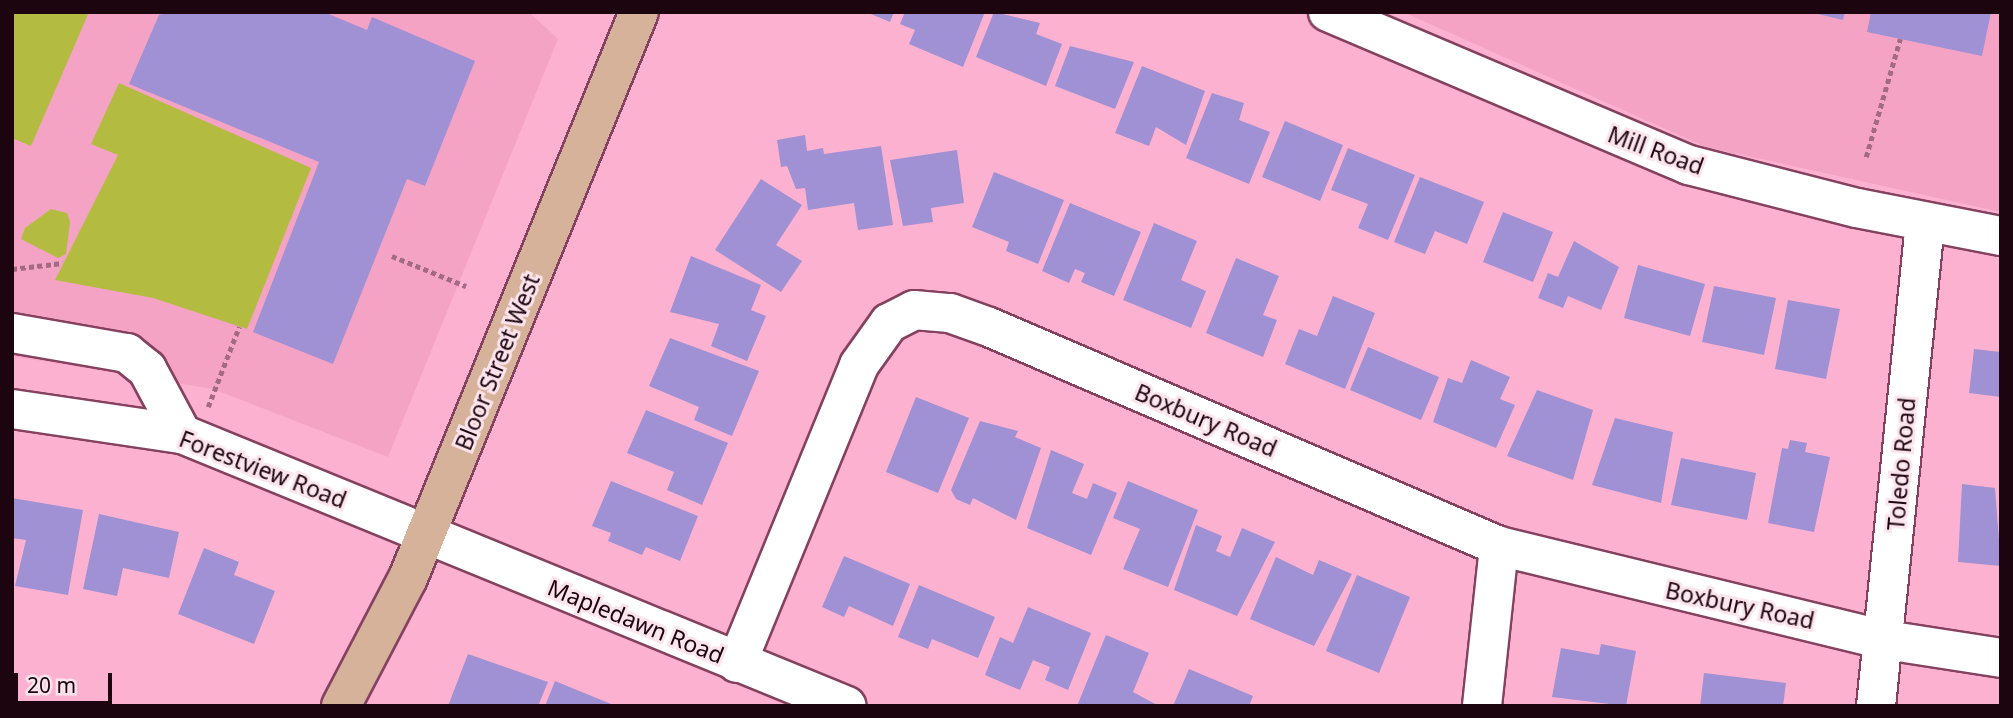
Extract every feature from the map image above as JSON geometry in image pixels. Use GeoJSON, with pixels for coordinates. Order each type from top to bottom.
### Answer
{"type":"FeatureCollection","features":[{"type":"Feature","properties":{"kind":"main road","name":"Bloor Street West"},"geometry":{"type":"LineString","coordinates":[[341,706],[375,649],[425,535],[639,12]]}},
{"type":"Feature","properties":{"kind":"street","name":"Mill Road"},"geometry":{"type":"LineString","coordinates":[[1328,12],[1395,25],[1689,165],[1925,222],[2001,236]]}},
{"type":"Feature","properties":{"kind":"street","name":"Toledo Road"},"geometry":{"type":"LineString","coordinates":[[1876,706],[1885,640],[1925,222]]}},
{"type":"Feature","properties":{"kind":"street","name":"Boxbury Road"},"geometry":{"type":"LineString","coordinates":[[737,663],[859,365],[889,323],[914,310],[950,313],[989,327],[1499,546],[1885,640],[2001,658]]}},
{"type":"Feature","properties":{"kind":"street"},"geometry":{"type":"LineString","coordinates":[[12,333],[127,354],[147,369],[189,437]]}},
{"type":"Feature","properties":{"kind":"street","name":"Forestview Road"},"geometry":{"type":"LineString","coordinates":[[12,409],[189,437],[425,535]]}},
{"type":"Feature","properties":{"kind":"street","name":"Mapledawn Road"},"geometry":{"type":"LineString","coordinates":[[425,535],[847,706]]}},
{"type":"Feature","properties":{"kind":"street"},"geometry":{"type":"LineString","coordinates":[[1482,706],[1499,546]]}},
{"type":"Feature","properties":{"kind":"path"},"geometry":{"type":"LineString","coordinates":[[1866,157],[1900,39]]}},
{"type":"Feature","properties":{"kind":"path"},"geometry":{"type":"LineString","coordinates":[[393,256],[466,286]]}},
{"type":"Feature","properties":{"kind":"path"},"geometry":{"type":"LineString","coordinates":[[12,268],[63,263]]}},
{"type":"Feature","properties":{"kind":"path"},"geometry":{"type":"LineString","coordinates":[[189,437],[239,327]]}},
{"type":"Feature","properties":{"kind":"shaded area"},"geometry":{"type":"Polygon","coordinates":[[[12,12],[529,12],[558,39],[388,457],[213,389],[12,356],[12,12]]]}},
{"type":"Feature","properties":{"kind":"shaded area"},"geometry":{"type":"Polygon","coordinates":[[[1403,12],[2001,12],[2001,212],[1706,147],[1403,12]]]}},
{"type":"Feature","properties":{"kind":"green space"},"geometry":{"type":"Polygon","coordinates":[[[12,12],[89,12],[31,146],[12,138],[12,12]]]}},
{"type":"Feature","properties":{"kind":"green space"},"geometry":{"type":"Polygon","coordinates":[[[119,83],[311,168],[247,329],[153,298],[55,280],[118,155],[91,144],[119,83]]]}},
{"type":"Feature","properties":{"kind":"green space"},"geometry":{"type":"Polygon","coordinates":[[[51,209],[67,213],[70,222],[66,254],[58,258],[21,239],[25,228],[51,209]]]}},
{"type":"Feature","properties":{"kind":"building"},"geometry":{"type":"Polygon","coordinates":[[[170,12],[324,12],[367,30],[372,17],[475,61],[425,186],[407,179],[333,364],[253,332],[319,162],[129,84],[159,15],[170,12]]]}},
{"type":"Feature","properties":{"kind":"building"},"geometry":{"type":"Polygon","coordinates":[[[866,12],[894,12],[890,22],[866,12]]]}},
{"type":"Feature","properties":{"kind":"building"},"geometry":{"type":"Polygon","coordinates":[[[905,12],[985,12],[963,67],[909,44],[915,30],[900,24],[905,12]]]}},
{"type":"Feature","properties":{"kind":"building"},"geometry":{"type":"Polygon","coordinates":[[[994,12],[1040,23],[1036,34],[1062,44],[1046,86],[976,57],[994,12]]]}},
{"type":"Feature","properties":{"kind":"building"},"geometry":{"type":"Polygon","coordinates":[[[1809,12],[1845,12],[1843,20],[1809,12]]]}},
{"type":"Feature","properties":{"kind":"building"},"geometry":{"type":"Polygon","coordinates":[[[1871,12],[1991,12],[1982,56],[1867,32],[1871,12]]]}},
{"type":"Feature","properties":{"kind":"building"},"geometry":{"type":"Polygon","coordinates":[[[1070,46],[1134,62],[1115,109],[1055,86],[1070,46]]]}},
{"type":"Feature","properties":{"kind":"building"},"geometry":{"type":"Polygon","coordinates":[[[1142,66],[1205,91],[1186,145],[1156,127],[1149,146],[1115,133],[1142,66]]]}},
{"type":"Feature","properties":{"kind":"building"},"geometry":{"type":"Polygon","coordinates":[[[1212,93],[1244,103],[1239,120],[1270,132],[1249,184],[1186,158],[1212,93]]]}},
{"type":"Feature","properties":{"kind":"building"},"geometry":{"type":"Polygon","coordinates":[[[1285,121],[1343,145],[1320,201],[1262,177],[1285,121]]]}},
{"type":"Feature","properties":{"kind":"building"},"geometry":{"type":"Polygon","coordinates":[[[805,135],[807,151],[823,148],[824,154],[881,146],[893,225],[858,230],[854,203],[808,210],[805,188],[796,189],[787,166],[781,167],[777,140],[805,135]]]}},
{"type":"Feature","properties":{"kind":"building"},"geometry":{"type":"Polygon","coordinates":[[[1348,148],[1415,175],[1388,240],[1358,228],[1368,204],[1331,190],[1348,148]]]}},
{"type":"Feature","properties":{"kind":"building"},"geometry":{"type":"Polygon","coordinates":[[[957,150],[964,203],[931,208],[933,222],[903,226],[890,160],[957,150]]]}},
{"type":"Feature","properties":{"kind":"building"},"geometry":{"type":"Polygon","coordinates":[[[994,172],[1064,200],[1038,264],[1006,251],[1009,242],[972,227],[994,172]]]}},
{"type":"Feature","properties":{"kind":"building"},"geometry":{"type":"Polygon","coordinates":[[[1420,177],[1484,202],[1467,244],[1435,231],[1425,254],[1394,242],[1420,177]]]}},
{"type":"Feature","properties":{"kind":"building"},"geometry":{"type":"Polygon","coordinates":[[[761,179],[802,205],[776,245],[802,261],[781,292],[715,250],[761,179]]]}},
{"type":"Feature","properties":{"kind":"building"},"geometry":{"type":"Polygon","coordinates":[[[1070,203],[1141,232],[1114,296],[1081,282],[1085,273],[1075,269],[1069,283],[1042,271],[1070,203]]]}},
{"type":"Feature","properties":{"kind":"building"},"geometry":{"type":"Polygon","coordinates":[[[1503,212],[1553,232],[1533,282],[1483,262],[1503,212]]]}},
{"type":"Feature","properties":{"kind":"building"},"geometry":{"type":"Polygon","coordinates":[[[1154,223],[1197,241],[1181,280],[1206,291],[1191,328],[1123,300],[1154,223]]]}},
{"type":"Feature","properties":{"kind":"building"},"geometry":{"type":"Polygon","coordinates":[[[1574,241],[1619,267],[1601,310],[1568,296],[1563,308],[1538,298],[1548,273],[1558,277],[1574,241]]]}},
{"type":"Feature","properties":{"kind":"building"},"geometry":{"type":"Polygon","coordinates":[[[691,256],[761,285],[751,310],[766,316],[747,361],[711,346],[719,324],[670,312],[691,256]]]}},
{"type":"Feature","properties":{"kind":"building"},"geometry":{"type":"Polygon","coordinates":[[[1236,258],[1279,276],[1263,315],[1277,320],[1263,357],[1206,333],[1236,258]]]}},
{"type":"Feature","properties":{"kind":"building"},"geometry":{"type":"Polygon","coordinates":[[[1638,265],[1705,284],[1690,336],[1624,318],[1638,265]]]}},
{"type":"Feature","properties":{"kind":"building"},"geometry":{"type":"Polygon","coordinates":[[[1714,286],[1776,298],[1764,355],[1702,342],[1714,286]]]}},
{"type":"Feature","properties":{"kind":"building"},"geometry":{"type":"Polygon","coordinates":[[[1333,296],[1375,313],[1345,389],[1285,364],[1299,329],[1317,336],[1333,296]]]}},
{"type":"Feature","properties":{"kind":"building"},"geometry":{"type":"Polygon","coordinates":[[[1788,300],[1840,309],[1826,379],[1775,369],[1788,300]]]}},
{"type":"Feature","properties":{"kind":"building"},"geometry":{"type":"Polygon","coordinates":[[[670,338],[759,371],[732,436],[694,420],[699,407],[649,386],[670,338]]]}},
{"type":"Feature","properties":{"kind":"building"},"geometry":{"type":"Polygon","coordinates":[[[1368,347],[1439,377],[1421,420],[1350,390],[1368,347]]]}},
{"type":"Feature","properties":{"kind":"building"},"geometry":{"type":"Polygon","coordinates":[[[1974,349],[2001,352],[2001,397],[1969,393],[1974,349]]]}},
{"type":"Feature","properties":{"kind":"building"},"geometry":{"type":"Polygon","coordinates":[[[1471,360],[1510,377],[1500,399],[1515,405],[1496,448],[1433,422],[1448,378],[1462,383],[1471,360]]]}},
{"type":"Feature","properties":{"kind":"building"},"geometry":{"type":"Polygon","coordinates":[[[1537,390],[1593,410],[1573,480],[1507,456],[1537,390]]]}},
{"type":"Feature","properties":{"kind":"building"},"geometry":{"type":"Polygon","coordinates":[[[916,397],[969,418],[938,493],[886,472],[916,397]]]}},
{"type":"Feature","properties":{"kind":"building"},"geometry":{"type":"Polygon","coordinates":[[[646,410],[728,443],[702,505],[667,490],[674,472],[627,453],[646,410]]]}},
{"type":"Feature","properties":{"kind":"building"},"geometry":{"type":"Polygon","coordinates":[[[1615,418],[1673,432],[1661,503],[1592,485],[1615,418]]]}},
{"type":"Feature","properties":{"kind":"building"},"geometry":{"type":"Polygon","coordinates":[[[980,421],[1018,431],[1015,437],[1041,448],[1016,520],[973,498],[970,505],[956,499],[951,490],[980,421]]]}},
{"type":"Feature","properties":{"kind":"building"},"geometry":{"type":"Polygon","coordinates":[[[1790,440],[1807,443],[1805,452],[1830,457],[1814,532],[1768,523],[1782,448],[1788,449],[1790,440]]]}},
{"type":"Feature","properties":{"kind":"building"},"geometry":{"type":"Polygon","coordinates":[[[1051,450],[1084,464],[1072,493],[1087,499],[1093,483],[1117,493],[1091,555],[1027,528],[1051,450]]]}},
{"type":"Feature","properties":{"kind":"building"},"geometry":{"type":"Polygon","coordinates":[[[1681,458],[1756,473],[1747,520],[1671,505],[1681,458]]]}},
{"type":"Feature","properties":{"kind":"building"},"geometry":{"type":"Polygon","coordinates":[[[611,481],[698,516],[680,561],[646,547],[642,555],[608,541],[611,533],[592,526],[611,481]]]}},
{"type":"Feature","properties":{"kind":"building"},"geometry":{"type":"Polygon","coordinates":[[[1128,481],[1198,510],[1168,587],[1123,569],[1140,529],[1113,518],[1128,481]]]}},
{"type":"Feature","properties":{"kind":"building"},"geometry":{"type":"Polygon","coordinates":[[[1962,484],[1995,488],[2001,566],[1958,562],[1962,484]]]}},
{"type":"Feature","properties":{"kind":"building"},"geometry":{"type":"Polygon","coordinates":[[[12,498],[83,510],[68,595],[15,586],[26,540],[12,538],[12,498]]]}},
{"type":"Feature","properties":{"kind":"building"},"geometry":{"type":"Polygon","coordinates":[[[99,514],[179,532],[169,578],[123,568],[117,596],[83,589],[99,514]]]}},
{"type":"Feature","properties":{"kind":"building"},"geometry":{"type":"Polygon","coordinates":[[[1196,525],[1222,536],[1216,551],[1230,557],[1242,528],[1275,542],[1237,616],[1174,590],[1196,525]]]}},
{"type":"Feature","properties":{"kind":"building"},"geometry":{"type":"Polygon","coordinates":[[[204,548],[239,562],[234,575],[275,591],[254,644],[178,614],[204,548]]]}},
{"type":"Feature","properties":{"kind":"building"},"geometry":{"type":"Polygon","coordinates":[[[844,556],[910,584],[893,626],[849,606],[844,617],[822,607],[844,556]]]}},
{"type":"Feature","properties":{"kind":"building"},"geometry":{"type":"Polygon","coordinates":[[[1276,557],[1313,575],[1319,560],[1352,574],[1314,646],[1250,619],[1276,557]]]}},
{"type":"Feature","properties":{"kind":"building"},"geometry":{"type":"Polygon","coordinates":[[[1357,575],[1410,597],[1379,673],[1326,651],[1357,575]]]}},
{"type":"Feature","properties":{"kind":"building"},"geometry":{"type":"Polygon","coordinates":[[[919,585],[995,617],[978,658],[932,639],[928,649],[898,637],[919,585]]]}},
{"type":"Feature","properties":{"kind":"building"},"geometry":{"type":"Polygon","coordinates":[[[1028,607],[1091,633],[1068,690],[1045,680],[1050,667],[1033,660],[1020,690],[985,675],[1000,637],[1013,643],[1028,607]]]}},
{"type":"Feature","properties":{"kind":"building"},"geometry":{"type":"Polygon","coordinates":[[[1106,635],[1149,653],[1133,692],[1159,706],[1077,706],[1106,635]]]}},
{"type":"Feature","properties":{"kind":"building"},"geometry":{"type":"Polygon","coordinates":[[[1601,644],[1636,651],[1626,706],[1552,697],[1561,648],[1599,655],[1601,644]]]}},
{"type":"Feature","properties":{"kind":"building"},"geometry":{"type":"Polygon","coordinates":[[[468,654],[548,682],[538,706],[448,706],[468,654]]]}},
{"type":"Feature","properties":{"kind":"building"},"geometry":{"type":"Polygon","coordinates":[[[1189,669],[1253,696],[1249,706],[1173,706],[1189,669]]]}},
{"type":"Feature","properties":{"kind":"building"},"geometry":{"type":"Polygon","coordinates":[[[1704,673],[1786,683],[1783,706],[1700,706],[1704,673]]]}},
{"type":"Feature","properties":{"kind":"building"},"geometry":{"type":"Polygon","coordinates":[[[555,681],[616,706],[545,706],[555,681]]]}}]}
